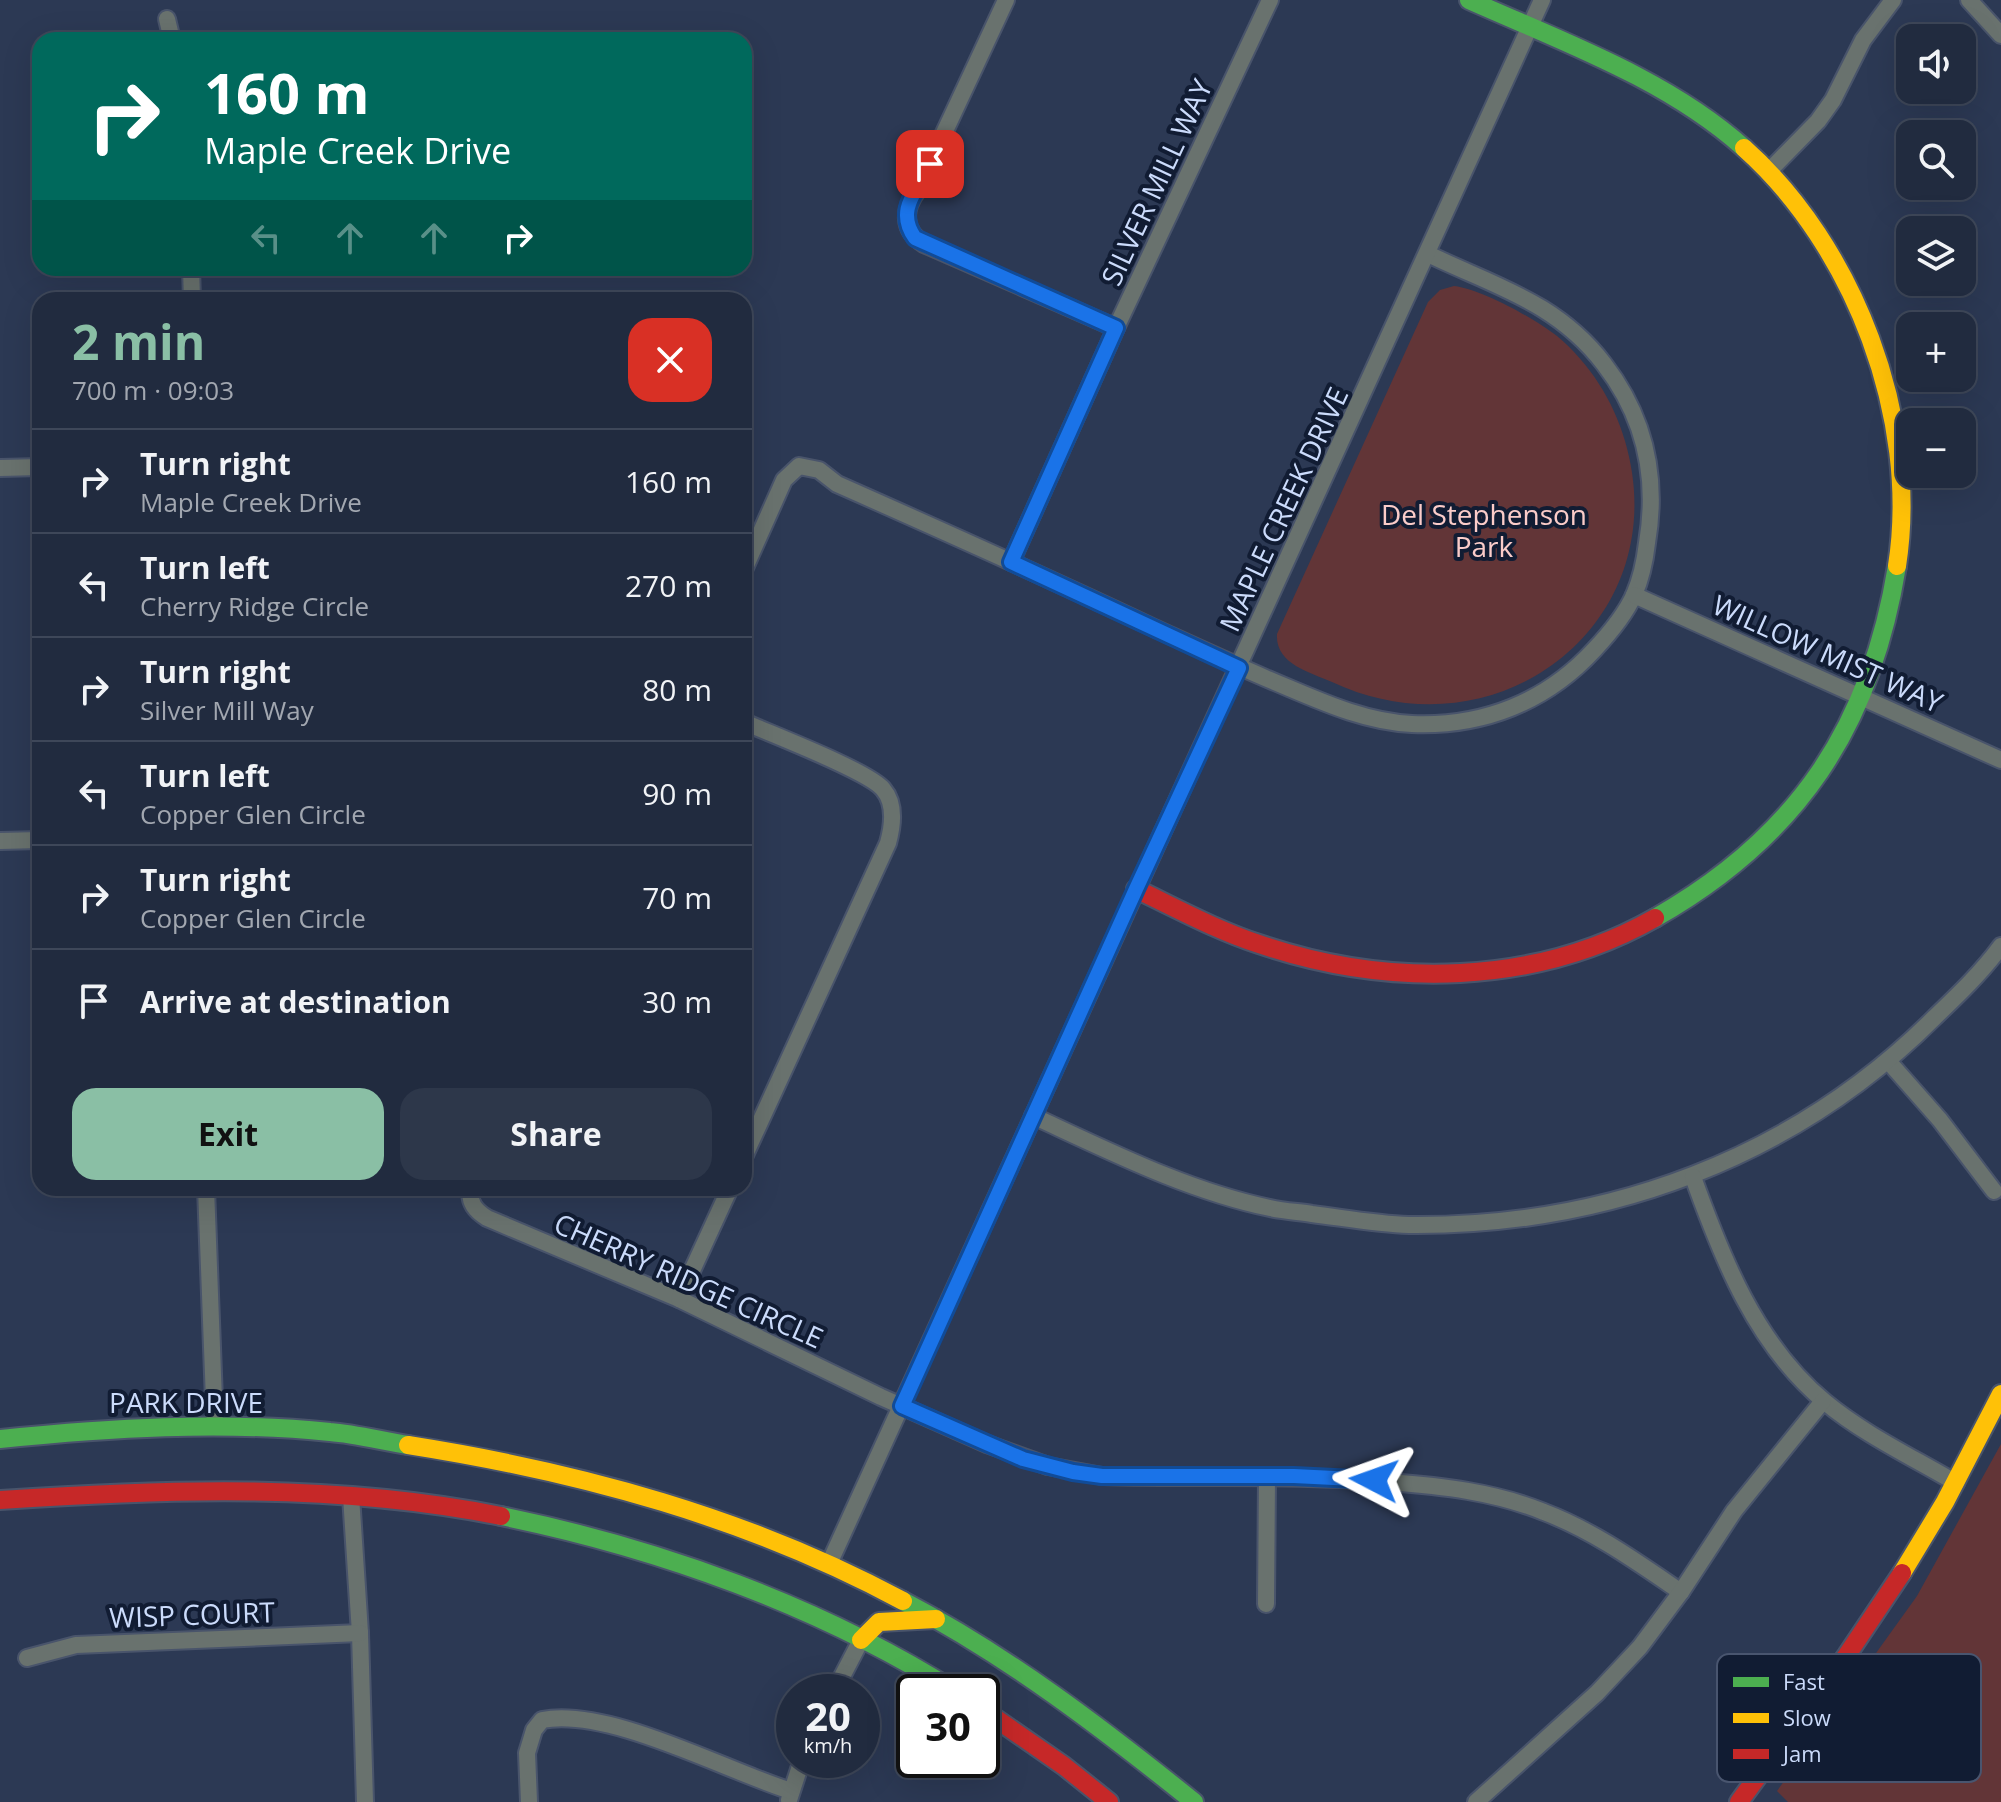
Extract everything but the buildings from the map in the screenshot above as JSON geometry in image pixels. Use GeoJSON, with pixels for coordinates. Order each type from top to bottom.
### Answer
{"type":"FeatureCollection","features":[{"type":"Feature","properties":{"kind":"main road"},"geometry":{"type":"LineString","coordinates":[[1136,889],[1258,944],[1339,965],[1417,974],[1505,969],[1542,961],[1621,936],[1696,893],[1730,866],[1763,837],[1819,773],[1846,732],[1862,695],[1891,609],[1899,564],[1901,475],[1895,424],[1884,376],[1869,331],[1848,284],[1798,205],[1770,170],[1726,133],[1683,102],[1624,69],[1469,0]]}},
{"type":"Feature","properties":{"kind":"main road"},"geometry":{"type":"LineString","coordinates":[[1846,1654],[1897,1583],[1956,1483],[2001,1394]]}},
{"type":"Feature","properties":{"kind":"main road","name":"PARK DRIVE"},"geometry":{"type":"LineString","coordinates":[[0,1439],[81,1430],[215,1427],[326,1431],[470,1454],[654,1498],[728,1522],[829,1564],[937,1619],[1087,1717],[1194,1802]]}},
{"type":"Feature","properties":{"kind":"main road"},"geometry":{"type":"LineString","coordinates":[[0,1500],[86,1493],[225,1490],[358,1496],[463,1508],[540,1523],[642,1550],[743,1588],[861,1640],[923,1674]]}},
{"type":"Feature","properties":{"kind":"main road"},"geometry":{"type":"LineString","coordinates":[[861,1640],[879,1622],[937,1619]]}},
{"type":"Feature","properties":{"kind":"main road"},"geometry":{"type":"LineString","coordinates":[[1000,1722],[1109,1802]]}},
{"type":"Feature","properties":{"kind":"main road"},"geometry":{"type":"LineString","coordinates":[[1739,1802],[1753,1782]]}},
{"type":"Feature","properties":{"kind":"street"},"geometry":{"type":"LineString","coordinates":[[1006,0],[917,191],[908,203],[908,227],[915,238],[924,244],[1116,328]]}},
{"type":"Feature","properties":{"kind":"street","name":"SILVER MILL WAY"},"geometry":{"type":"LineString","coordinates":[[1011,562],[1116,328],[1270,0]]}},
{"type":"Feature","properties":{"kind":"street","name":"MAPLE CREEK DRIVE"},"geometry":{"type":"LineString","coordinates":[[829,1564],[1542,0]]}},
{"type":"Feature","properties":{"kind":"street"},"geometry":{"type":"LineString","coordinates":[[1770,170],[1818,121],[1833,100],[1863,40],[1893,0]]}},
{"type":"Feature","properties":{"kind":"street"},"geometry":{"type":"LineString","coordinates":[[1969,0],[2001,35]]}},
{"type":"Feature","properties":{"kind":"street"},"geometry":{"type":"LineString","coordinates":[[167,19],[170,32]]}},
{"type":"Feature","properties":{"kind":"street"},"geometry":{"type":"LineString","coordinates":[[752,552],[784,480],[799,466],[819,470],[837,484],[1239,668],[1341,710],[1410,724],[1477,720],[1538,697],[1563,681],[1604,640],[1634,595],[1651,522],[1650,467],[1637,420],[1617,382],[1579,337],[1533,301],[1428,254]]}},
{"type":"Feature","properties":{"kind":"street"},"geometry":{"type":"LineString","coordinates":[[0,468],[32,467]]}},
{"type":"Feature","properties":{"kind":"street","name":"WILLOW MIST WAY"},"geometry":{"type":"LineString","coordinates":[[1634,595],[2001,760]]}},
{"type":"Feature","properties":{"kind":"street"},"geometry":{"type":"LineString","coordinates":[[752,726],[872,779],[889,798],[892,827],[888,843],[752,1140]]}},
{"type":"Feature","properties":{"kind":"street"},"geometry":{"type":"LineString","coordinates":[[0,841],[32,840]]}},
{"type":"Feature","properties":{"kind":"street"},"geometry":{"type":"LineString","coordinates":[[1033,1116],[1121,1156],[1271,1208],[1360,1221],[1447,1224],[1528,1217],[1607,1202],[1693,1177],[1780,1134],[1889,1062],[1962,990],[2001,946]]}},
{"type":"Feature","properties":{"kind":"street"},"geometry":{"type":"LineString","coordinates":[[1889,1062],[1940,1120],[1994,1191]]}},
{"type":"Feature","properties":{"kind":"street"},"geometry":{"type":"LineString","coordinates":[[1693,1177],[1720,1249],[1754,1317],[1792,1367],[1823,1401],[1873,1436],[1956,1483]]}},
{"type":"Feature","properties":{"kind":"street"},"geometry":{"type":"LineString","coordinates":[[206,1196],[215,1427]]}},
{"type":"Feature","properties":{"kind":"street","name":"CHERRY RIDGE CIRCLE"},"geometry":{"type":"LineString","coordinates":[[469,1196],[474,1210],[487,1218],[679,1299],[902,1406],[1023,1459],[1073,1472],[1134,1477],[1267,1476],[1460,1489],[1518,1502],[1558,1517],[1599,1537],[1681,1592]]}},
{"type":"Feature","properties":{"kind":"street"},"geometry":{"type":"LineString","coordinates":[[679,1299],[726,1196]]}},
{"type":"Feature","properties":{"kind":"street"},"geometry":{"type":"LineString","coordinates":[[1476,1802],[1615,1675],[1640,1647],[1681,1592],[1734,1511],[1823,1401]]}},
{"type":"Feature","properties":{"kind":"street"},"geometry":{"type":"LineString","coordinates":[[1266,1604],[1267,1476]]}},
{"type":"Feature","properties":{"kind":"street"},"geometry":{"type":"LineString","coordinates":[[358,1496],[365,1802]]}},
{"type":"Feature","properties":{"kind":"street","name":"WISP COURT"},"geometry":{"type":"LineString","coordinates":[[27,1658],[76,1645],[360,1633]]}},
{"type":"Feature","properties":{"kind":"street"},"geometry":{"type":"LineString","coordinates":[[843,1674],[861,1640]]}},
{"type":"Feature","properties":{"kind":"street"},"geometry":{"type":"LineString","coordinates":[[529,1802],[529,1741],[542,1720],[556,1717],[635,1732],[790,1797]]}},
{"type":"Feature","properties":{"kind":"green space","name":"Del Stephenson Park"},"geometry":{"type":"Polygon","coordinates":[[[1454,286],[1479,293],[1522,313],[1557,336],[1580,358],[1607,397],[1620,426],[1634,507],[1625,566],[1599,617],[1561,659],[1512,688],[1455,703],[1394,701],[1332,682],[1296,666],[1282,653],[1277,634],[1428,302],[1440,290],[1454,286]]]}},
{"type":"Feature","properties":{"kind":"green space"},"geometry":{"type":"Polygon","coordinates":[[[2001,1444],[2001,1802],[1788,1802],[1777,1791],[1783,1782],[1981,1782],[1981,1654],[1875,1654],[1917,1596],[2001,1444]]]}},
{"type":"Feature","properties":{"kind":"traffic: fast"},"geometry":{"type":"LineString","coordinates":[[1469,0],[1648,82],[1682,102],[1744,148]]}},
{"type":"Feature","properties":{"kind":"traffic: fast"},"geometry":{"type":"LineString","coordinates":[[1655,918],[1705,886],[1749,851],[1788,813],[1820,772],[1847,726],[1868,677],[1885,624],[1897,566]]}},
{"type":"Feature","properties":{"kind":"traffic: fast"},"geometry":{"type":"LineString","coordinates":[[0,1439],[206,1426],[340,1433],[408,1445]]}},
{"type":"Feature","properties":{"kind":"traffic: fast"},"geometry":{"type":"LineString","coordinates":[[501,1516],[619,1545],[736,1584],[850,1633],[926,1674]]}},
{"type":"Feature","properties":{"kind":"traffic: fast"},"geometry":{"type":"LineString","coordinates":[[903,1601],[1017,1669],[1194,1802]]}},
{"type":"Feature","properties":{"kind":"traffic: slow"},"geometry":{"type":"LineString","coordinates":[[1744,148],[1783,188],[1818,234],[1847,285],[1870,339],[1888,395],[1898,452],[1902,510],[1897,566]]}},
{"type":"Feature","properties":{"kind":"traffic: slow"},"geometry":{"type":"LineString","coordinates":[[1902,1573],[1945,1502],[2001,1394]]}},
{"type":"Feature","properties":{"kind":"traffic: slow"},"geometry":{"type":"LineString","coordinates":[[408,1445],[536,1469],[662,1502],[785,1545],[903,1601]]}},
{"type":"Feature","properties":{"kind":"traffic: slow"},"geometry":{"type":"LineString","coordinates":[[861,1640],[879,1622],[936,1619]]}},
{"type":"Feature","properties":{"kind":"traffic: jam"},"geometry":{"type":"LineString","coordinates":[[1136,889],[1259,944],[1358,968],[1409,973],[1460,973],[1511,968],[1561,957],[1609,940],[1655,918]]}},
{"type":"Feature","properties":{"kind":"traffic: jam"},"geometry":{"type":"LineString","coordinates":[[0,1500],[125,1493],[314,1494],[439,1505],[501,1516]]}},
{"type":"Feature","properties":{"kind":"traffic: jam"},"geometry":{"type":"LineString","coordinates":[[1848,1654],[1902,1573]]}},
{"type":"Feature","properties":{"kind":"traffic: jam"},"geometry":{"type":"LineString","coordinates":[[1000,1722],[1109,1802]]}},
{"type":"Feature","properties":{"kind":"traffic: jam"},"geometry":{"type":"LineString","coordinates":[[1739,1802],[1754,1782]]}},
{"type":"Feature","properties":{"kind":"route"},"geometry":{"type":"LineString","coordinates":[[930,164],[908,203],[908,227],[915,238],[1116,328],[1011,562],[1239,668],[902,1406],[1023,1459],[1073,1472],[1102,1476],[1294,1476],[1374,1480]]}}]}
